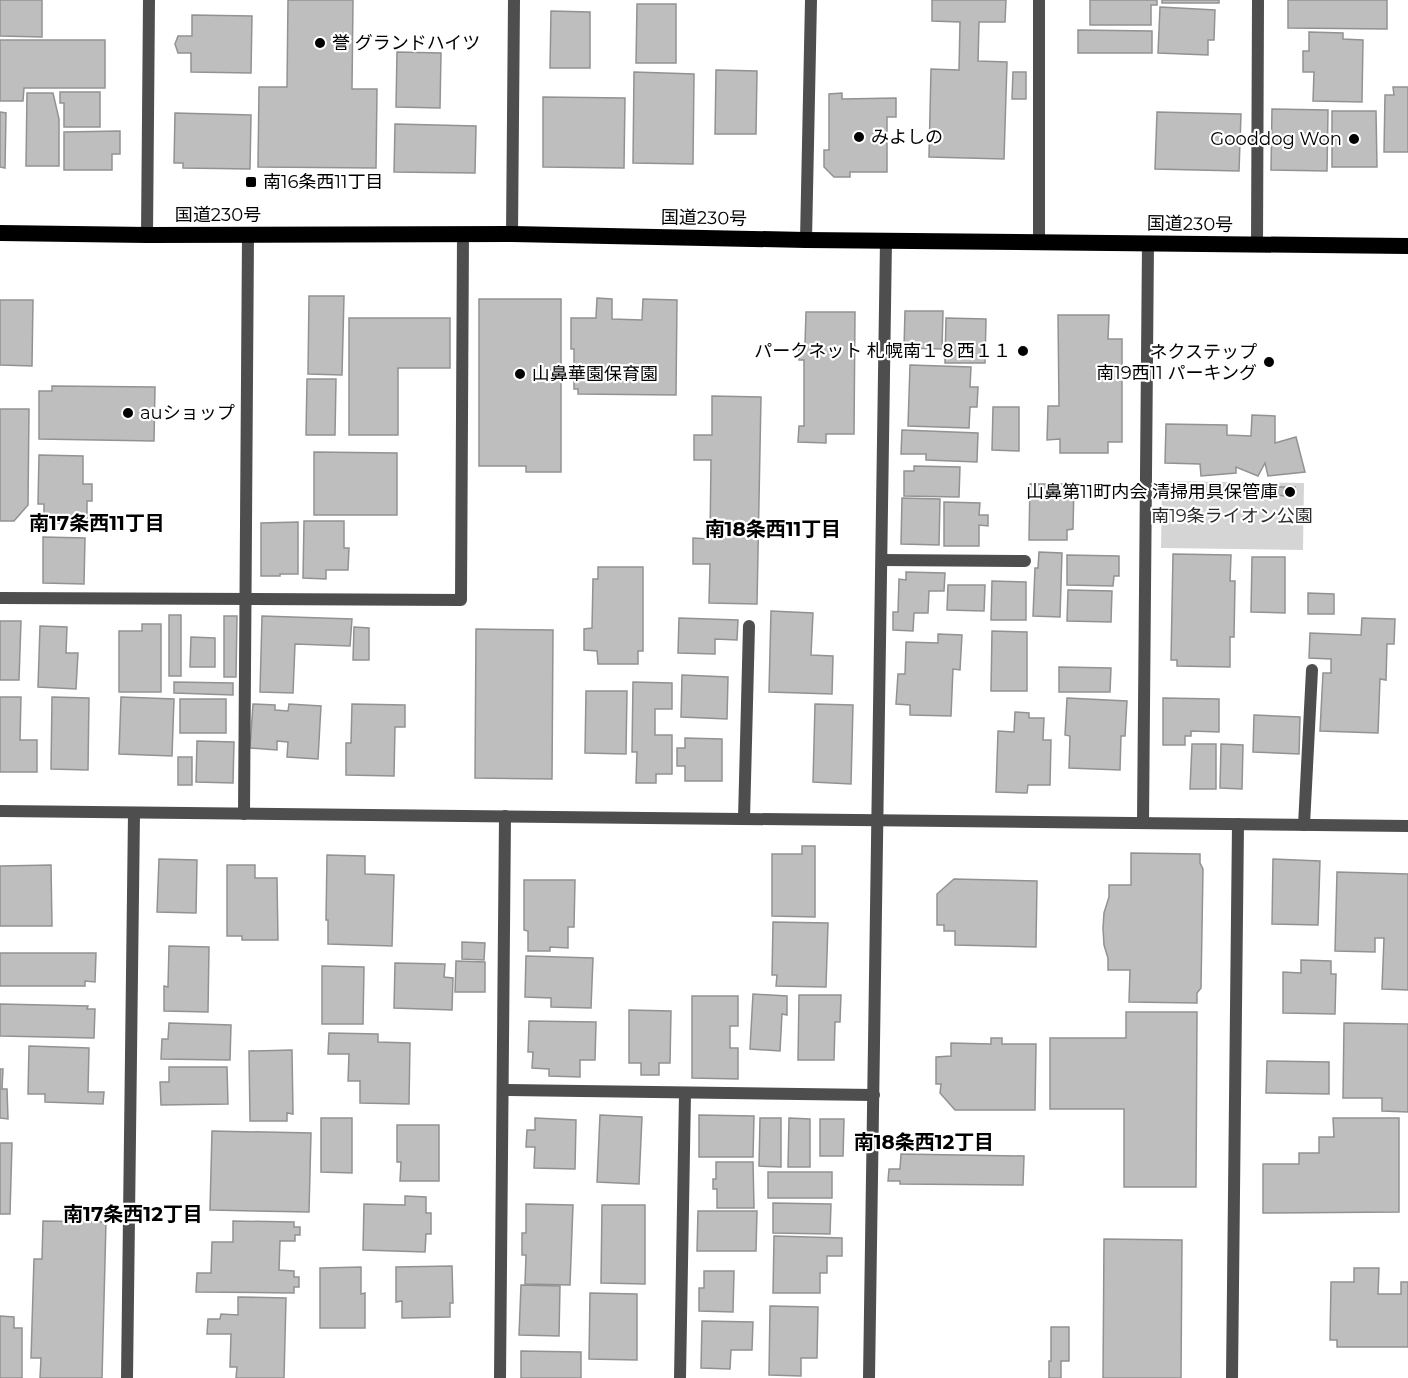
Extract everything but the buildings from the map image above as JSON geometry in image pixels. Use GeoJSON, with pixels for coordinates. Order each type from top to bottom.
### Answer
{"type":"FeatureCollection","features":[{"type":"Feature","properties":{"kind":"highway","name":"国道230号"},"geometry":{"type":"LineString","coordinates":[[0,233],[512,234],[806,240],[1408,246]]}},
{"type":"Feature","properties":{"kind":"street"},"geometry":{"type":"LineString","coordinates":[[147,235],[149,0]]}},
{"type":"Feature","properties":{"kind":"street"},"geometry":{"type":"LineString","coordinates":[[512,234],[514,0]]}},
{"type":"Feature","properties":{"kind":"street"},"geometry":{"type":"LineString","coordinates":[[806,240],[811,0]]}},
{"type":"Feature","properties":{"kind":"street"},"geometry":{"type":"LineString","coordinates":[[1039,0],[1039,241]]}},
{"type":"Feature","properties":{"kind":"street"},"geometry":{"type":"LineString","coordinates":[[1257,244],[1258,0]]}},
{"type":"Feature","properties":{"kind":"street"},"geometry":{"type":"LineString","coordinates":[[0,598],[461,600],[463,234]]}},
{"type":"Feature","properties":{"kind":"street"},"geometry":{"type":"LineString","coordinates":[[244,814],[248,235]]}},
{"type":"Feature","properties":{"kind":"street"},"geometry":{"type":"LineString","coordinates":[[869,1378],[886,240]]}},
{"type":"Feature","properties":{"kind":"street"},"geometry":{"type":"LineString","coordinates":[[1143,823],[1148,243]]}},
{"type":"Feature","properties":{"kind":"street"},"geometry":{"type":"LineString","coordinates":[[882,560],[1025,561]]}},
{"type":"Feature","properties":{"kind":"street"},"geometry":{"type":"LineString","coordinates":[[744,819],[749,627]]}},
{"type":"Feature","properties":{"kind":"street"},"geometry":{"type":"LineString","coordinates":[[1304,825],[1312,670]]}},
{"type":"Feature","properties":{"kind":"street"},"geometry":{"type":"LineString","coordinates":[[0,811],[1408,826]]}},
{"type":"Feature","properties":{"kind":"street"},"geometry":{"type":"LineString","coordinates":[[128,1378],[134,813]]}},
{"type":"Feature","properties":{"kind":"street"},"geometry":{"type":"LineString","coordinates":[[500,1378],[505,816]]}},
{"type":"Feature","properties":{"kind":"street"},"geometry":{"type":"LineString","coordinates":[[1232,1378],[1238,824]]}},
{"type":"Feature","properties":{"kind":"street"},"geometry":{"type":"LineString","coordinates":[[502,1090],[874,1095]]}},
{"type":"Feature","properties":{"kind":"street"},"geometry":{"type":"LineString","coordinates":[[680,1378],[685,1092]]}},
{"type":"Feature","properties":{"kind":"green space","name":"南19条ライオン公園"},"geometry":{"type":"Polygon","coordinates":[[[1162,481],[1304,483],[1303,550],[1161,548],[1162,481]]]}},
{"type":"Feature","properties":{"kind":"place","name":"誉 グランドハイツ"},"geometry":{"type":"Point","coordinates":[320,43]}},
{"type":"Feature","properties":{"kind":"place","name":"みよしの"},"geometry":{"type":"Point","coordinates":[859,137]}},
{"type":"Feature","properties":{"kind":"place","name":"Gooddog Won"},"geometry":{"type":"Point","coordinates":[1354,139]}},
{"type":"Feature","properties":{"kind":"place","name":"南16条西11丁目"},"geometry":{"type":"Point","coordinates":[251,182]}},
{"type":"Feature","properties":{"kind":"place","name":"パークネット 札幌南１８西１１"},"geometry":{"type":"Point","coordinates":[1023,351]}},
{"type":"Feature","properties":{"kind":"place","name":"ネクステップ 南19西11 パーキング"},"geometry":{"type":"Point","coordinates":[1269,362]}},
{"type":"Feature","properties":{"kind":"place","name":"山鼻華園保育園"},"geometry":{"type":"Point","coordinates":[520,374]}},
{"type":"Feature","properties":{"kind":"place","name":"auショップ"},"geometry":{"type":"Point","coordinates":[128,413]}},
{"type":"Feature","properties":{"kind":"place","name":"山鼻第11町内会 清掃用具保管庫"},"geometry":{"type":"Point","coordinates":[1290,492]}},
{"type":"Feature","properties":{"kind":"district","name":"南17条西11丁目"},"geometry":{"type":"Point","coordinates":[97,523]}},
{"type":"Feature","properties":{"kind":"district","name":"南18条西11丁目"},"geometry":{"type":"Point","coordinates":[773,529]}},
{"type":"Feature","properties":{"kind":"district","name":"南18条西12丁目"},"geometry":{"type":"Point","coordinates":[924,1142]}},
{"type":"Feature","properties":{"kind":"district","name":"南17条西12丁目"},"geometry":{"type":"Point","coordinates":[133,1214]}}]}
